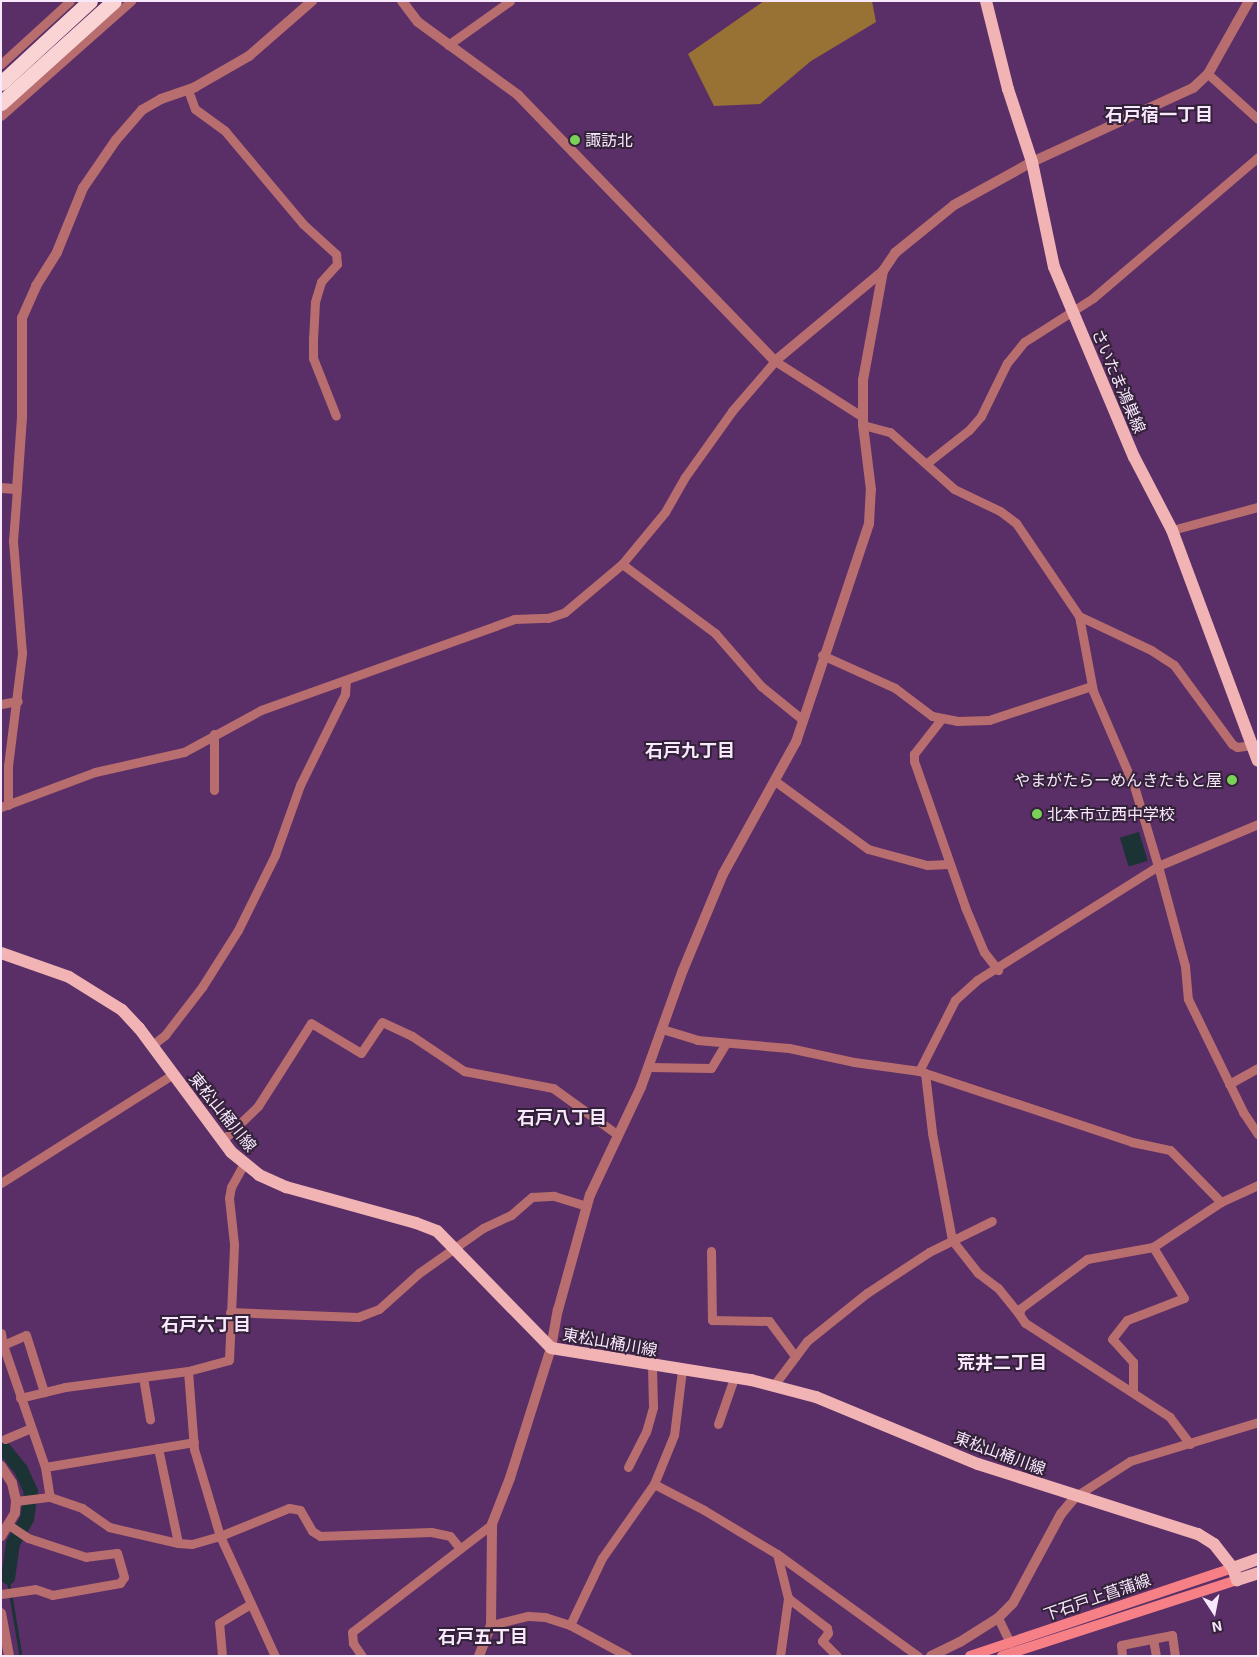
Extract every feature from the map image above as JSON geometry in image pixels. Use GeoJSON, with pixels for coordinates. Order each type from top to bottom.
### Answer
{"type":"FeatureCollection","features":[{"type":"Feature","properties":{"kind":"highway"},"geometry":{"type":"LineString","coordinates":[[1,83],[90,1]]}},
{"type":"Feature","properties":{"kind":"highway"},"geometry":{"type":"LineString","coordinates":[[1,102],[114,1]]}},
{"type":"Feature","properties":{"kind":"main road","name":"さいたま鴻巣線"},"geometry":{"type":"LineString","coordinates":[[986,1],[1008,89],[1032,162],[1054,267],[1134,457],[1172,530],[1258,761]]}},
{"type":"Feature","properties":{"kind":"main road","name":"東松山桶川線"},"geometry":{"type":"LineString","coordinates":[[1,953],[91,988],[122,1010],[222,1141],[244,1164],[286,1188],[416,1223],[437,1231],[456,1248],[551,1348],[774,1385],[816,1397],[978,1464],[1198,1534],[1214,1544],[1235,1574]]}},
{"type":"Feature","properties":{"kind":"main road"},"geometry":{"type":"LineString","coordinates":[[1235,1574],[1258,1559]]}},
{"type":"Feature","properties":{"kind":"main road"},"geometry":{"type":"LineString","coordinates":[[1235,1574],[1258,1573]]}},
{"type":"Feature","properties":{"kind":"main road","name":"下石戸上菖蒲線"},"geometry":{"type":"LineString","coordinates":[[1002,1656],[1013,1650],[1235,1574]]}},
{"type":"Feature","properties":{"kind":"main road","name":"下石戸上菖蒲線"},"geometry":{"type":"LineString","coordinates":[[970,1656],[1013,1650]]}},
{"type":"Feature","properties":{"kind":"street"},"geometry":{"type":"LineString","coordinates":[[1,64],[70,1]]}},
{"type":"Feature","properties":{"kind":"street"},"geometry":{"type":"LineString","coordinates":[[1,116],[131,1]]}},
{"type":"Feature","properties":{"kind":"street"},"geometry":{"type":"LineString","coordinates":[[312,1],[249,56],[188,90],[161,99],[142,110],[116,140],[83,188],[58,252],[24,312],[20,335],[22,418],[14,541],[22,653],[5,806],[96,772],[184,752],[261,710],[514,619],[548,618],[565,612],[622,564],[665,512],[685,477],[732,411],[775,361],[883,271],[895,253],[954,205],[1032,162],[1193,88],[1208,74],[1249,1]]}},
{"type":"Feature","properties":{"kind":"street"},"geometry":{"type":"LineString","coordinates":[[402,1],[418,22],[532,108],[775,361],[863,421],[890,432],[954,489],[1000,511],[1016,523],[1079,616],[1092,686],[1134,786],[1158,866],[1185,966],[1188,1000],[1229,1084],[1258,1134]]}},
{"type":"Feature","properties":{"kind":"street"},"geometry":{"type":"LineString","coordinates":[[448,45],[510,1]]}},
{"type":"Feature","properties":{"kind":"street"},"geometry":{"type":"LineString","coordinates":[[1208,74],[1258,119]]}},
{"type":"Feature","properties":{"kind":"street"},"geometry":{"type":"LineString","coordinates":[[188,90],[195,108],[225,131],[303,224],[336,254],[336,264],[321,282],[315,302],[312,338],[313,358],[336,416]]}},
{"type":"Feature","properties":{"kind":"street"},"geometry":{"type":"LineString","coordinates":[[927,463],[970,430],[981,416],[1014,351],[1100,292],[1258,157]]}},
{"type":"Feature","properties":{"kind":"street"},"geometry":{"type":"LineString","coordinates":[[479,1656],[490,1625],[492,1524],[510,1478],[551,1348],[587,1206],[649,1067],[723,874],[785,766],[803,720],[822,655],[869,524],[871,490],[863,421],[863,380],[883,271]]}},
{"type":"Feature","properties":{"kind":"street"},"geometry":{"type":"LineString","coordinates":[[1,488],[18,489]]}},
{"type":"Feature","properties":{"kind":"street"},"geometry":{"type":"LineString","coordinates":[[1172,530],[1258,507]]}},
{"type":"Feature","properties":{"kind":"street"},"geometry":{"type":"LineString","coordinates":[[622,564],[716,633],[761,686],[803,720]]}},
{"type":"Feature","properties":{"kind":"street"},"geometry":{"type":"LineString","coordinates":[[1079,616],[1151,650],[1174,665],[1232,744],[1237,747],[1253,745]]}},
{"type":"Feature","properties":{"kind":"street"},"geometry":{"type":"LineString","coordinates":[[822,655],[894,688],[932,716],[942,718],[989,720],[1092,686]]}},
{"type":"Feature","properties":{"kind":"street"},"geometry":{"type":"LineString","coordinates":[[151,1046],[164,1035],[202,987],[238,930],[275,855],[300,785],[345,694],[346,680]]}},
{"type":"Feature","properties":{"kind":"street"},"geometry":{"type":"LineString","coordinates":[[1,704],[18,701]]}},
{"type":"Feature","properties":{"kind":"street"},"geometry":{"type":"LineString","coordinates":[[942,718],[914,754],[914,761],[948,864],[984,952],[998,970]]}},
{"type":"Feature","properties":{"kind":"street"},"geometry":{"type":"LineString","coordinates":[[214,734],[214,790]]}},
{"type":"Feature","properties":{"kind":"street"},"geometry":{"type":"LineString","coordinates":[[775,781],[868,849],[927,865],[948,864]]}},
{"type":"Feature","properties":{"kind":"street"},"geometry":{"type":"LineString","coordinates":[[1190,1444],[1170,1417],[1025,1323],[998,1288],[978,1273],[952,1240],[922,1072],[955,1000],[977,980],[998,970],[1158,866],[1258,824]]}},
{"type":"Feature","properties":{"kind":"street"},"geometry":{"type":"LineString","coordinates":[[222,1141],[258,1106],[311,1023],[360,1053],[382,1022],[412,1036],[464,1071],[553,1088],[618,1135]]}},
{"type":"Feature","properties":{"kind":"street"},"geometry":{"type":"LineString","coordinates":[[662,1029],[725,1044],[789,1048],[854,1062],[922,1072],[1132,1142],[1170,1150],[1221,1202]]}},
{"type":"Feature","properties":{"kind":"street"},"geometry":{"type":"LineString","coordinates":[[649,1067],[711,1068],[725,1044]]}},
{"type":"Feature","properties":{"kind":"street"},"geometry":{"type":"LineString","coordinates":[[1229,1084],[1258,1068]]}},
{"type":"Feature","properties":{"kind":"street"},"geometry":{"type":"LineString","coordinates":[[1,1183],[172,1075]]}},
{"type":"Feature","properties":{"kind":"street"},"geometry":{"type":"LineString","coordinates":[[20,1398],[44,1392],[188,1371],[229,1360],[232,1352],[230,1312],[234,1244],[230,1198],[231,1187],[244,1164]]}},
{"type":"Feature","properties":{"kind":"street"},"geometry":{"type":"LineString","coordinates":[[1019,1314],[1028,1302],[1087,1259],[1153,1247],[1221,1202],[1258,1185]]}},
{"type":"Feature","properties":{"kind":"street"},"geometry":{"type":"LineString","coordinates":[[230,1312],[358,1317],[379,1309],[419,1273],[483,1228],[511,1215],[532,1197],[554,1196],[587,1206]]}},
{"type":"Feature","properties":{"kind":"street"},"geometry":{"type":"LineString","coordinates":[[774,1385],[807,1341],[867,1293],[929,1252],[992,1221]]}},
{"type":"Feature","properties":{"kind":"street"},"geometry":{"type":"LineString","coordinates":[[1133,1392],[1133,1362],[1112,1340],[1127,1320],[1184,1298],[1153,1247]]}},
{"type":"Feature","properties":{"kind":"street"},"geometry":{"type":"LineString","coordinates":[[711,1251],[712,1320],[769,1322],[795,1356]]}},
{"type":"Feature","properties":{"kind":"street"},"geometry":{"type":"LineString","coordinates":[[1,1333],[2,1346],[45,1467],[50,1497]]}},
{"type":"Feature","properties":{"kind":"street"},"geometry":{"type":"LineString","coordinates":[[2,1346],[26,1335],[44,1392]]}},
{"type":"Feature","properties":{"kind":"street"},"geometry":{"type":"LineString","coordinates":[[628,1467],[646,1432],[653,1407],[652,1366]]}},
{"type":"Feature","properties":{"kind":"street"},"geometry":{"type":"LineString","coordinates":[[570,1624],[602,1558],[654,1484],[674,1435],[682,1370]]}},
{"type":"Feature","properties":{"kind":"street"},"geometry":{"type":"LineString","coordinates":[[188,1371],[194,1442],[220,1536],[275,1656]]}},
{"type":"Feature","properties":{"kind":"street"},"geometry":{"type":"LineString","coordinates":[[143,1377],[150,1419]]}},
{"type":"Feature","properties":{"kind":"street"},"geometry":{"type":"LineString","coordinates":[[718,1424],[734,1378]]}},
{"type":"Feature","properties":{"kind":"street"},"geometry":{"type":"LineString","coordinates":[[930,1656],[960,1642],[998,1618],[1013,1603],[1061,1514],[1076,1496],[1130,1461],[1258,1422]]}},
{"type":"Feature","properties":{"kind":"street"},"geometry":{"type":"LineString","coordinates":[[5,1439],[31,1428]]}},
{"type":"Feature","properties":{"kind":"street"},"geometry":{"type":"LineString","coordinates":[[45,1467],[194,1442]]}},
{"type":"Feature","properties":{"kind":"street"},"geometry":{"type":"LineString","coordinates":[[158,1448],[178,1542]]}},
{"type":"Feature","properties":{"kind":"street"},"geometry":{"type":"LineString","coordinates":[[1,1466],[12,1483],[16,1501],[15,1513],[1,1536]]}},
{"type":"Feature","properties":{"kind":"street"},"geometry":{"type":"LineString","coordinates":[[654,1484],[704,1510],[777,1554],[918,1656]]}},
{"type":"Feature","properties":{"kind":"street"},"geometry":{"type":"LineString","coordinates":[[16,1501],[50,1497],[82,1508],[109,1527],[192,1544],[220,1536],[289,1508],[300,1510],[312,1531],[320,1536],[431,1532],[450,1536],[459,1547]]}},
{"type":"Feature","properties":{"kind":"street"},"geometry":{"type":"LineString","coordinates":[[362,1656],[353,1643],[352,1632],[459,1547],[492,1524]]}},
{"type":"Feature","properties":{"kind":"street"},"geometry":{"type":"LineString","coordinates":[[1,1594],[35,1589],[52,1595],[120,1583],[124,1577],[117,1553],[86,1557],[28,1538],[9,1525]]}},
{"type":"Feature","properties":{"kind":"street"},"geometry":{"type":"LineString","coordinates":[[777,1554],[788,1598],[780,1656]]}},
{"type":"Feature","properties":{"kind":"street"},"geometry":{"type":"LineString","coordinates":[[788,1598],[827,1628],[828,1633],[822,1641],[837,1656]]}},
{"type":"Feature","properties":{"kind":"street"},"geometry":{"type":"LineString","coordinates":[[222,1656],[219,1623],[251,1604]]}},
{"type":"Feature","properties":{"kind":"street"},"geometry":{"type":"LineString","coordinates":[[1,1614],[9,1656]]}},
{"type":"Feature","properties":{"kind":"street"},"geometry":{"type":"LineString","coordinates":[[490,1625],[528,1616],[570,1624],[627,1656]]}},
{"type":"Feature","properties":{"kind":"street"},"geometry":{"type":"LineString","coordinates":[[998,1618],[1013,1650]]}},
{"type":"Feature","properties":{"kind":"street"},"geometry":{"type":"LineString","coordinates":[[1122,1656],[1121,1645],[1172,1635],[1175,1656]]}},
{"type":"Feature","properties":{"kind":"street"},"geometry":{"type":"LineString","coordinates":[[1154,1639],[1156,1656]]}},
{"type":"Feature","properties":{"kind":"shaded area"},"geometry":{"type":"Polygon","coordinates":[[[764,1],[872,1],[876,22],[811,61],[760,104],[714,106],[688,54],[764,1]]]}},
{"type":"Feature","properties":{"kind":"shaded area"},"geometry":{"type":"Polygon","coordinates":[[[1139,832],[1148,861],[1129,867],[1120,838],[1139,832]]]}},
{"type":"Feature","properties":{"kind":"waterway"},"geometry":{"type":"LineString","coordinates":[[1,1445],[21,1470],[31,1491],[27,1519],[13,1543],[8,1578]]}},
{"type":"Feature","properties":{"kind":"waterway"},"geometry":{"type":"LineString","coordinates":[[1,1579],[8,1578],[10,1590]]}},
{"type":"Feature","properties":{"kind":"waterway"},"geometry":{"type":"LineString","coordinates":[[11,1596],[21,1656]]}},
{"type":"Feature","properties":{"kind":"place","name":"諏訪北"},"geometry":{"type":"Point","coordinates":[575,140]}},
{"type":"Feature","properties":{"kind":"place","name":"やまがたらーめんきたもと屋"},"geometry":{"type":"Point","coordinates":[1232,780]}},
{"type":"Feature","properties":{"kind":"place","name":"北本市立西中学校"},"geometry":{"type":"Point","coordinates":[1037,814]}},
{"type":"Feature","properties":{"kind":"district","name":"石戸宿一丁目"},"geometry":{"type":"Point","coordinates":[1159,114]}},
{"type":"Feature","properties":{"kind":"district","name":"石戸九丁目"},"geometry":{"type":"Point","coordinates":[690,750]}},
{"type":"Feature","properties":{"kind":"district","name":"石戸八丁目"},"geometry":{"type":"Point","coordinates":[562,1117]}},
{"type":"Feature","properties":{"kind":"district","name":"石戸六丁目"},"geometry":{"type":"Point","coordinates":[206,1324]}},
{"type":"Feature","properties":{"kind":"district","name":"荒井二丁目"},"geometry":{"type":"Point","coordinates":[1002,1362]}},
{"type":"Feature","properties":{"kind":"district","name":"石戸五丁目"},"geometry":{"type":"Point","coordinates":[483,1636]}}]}
